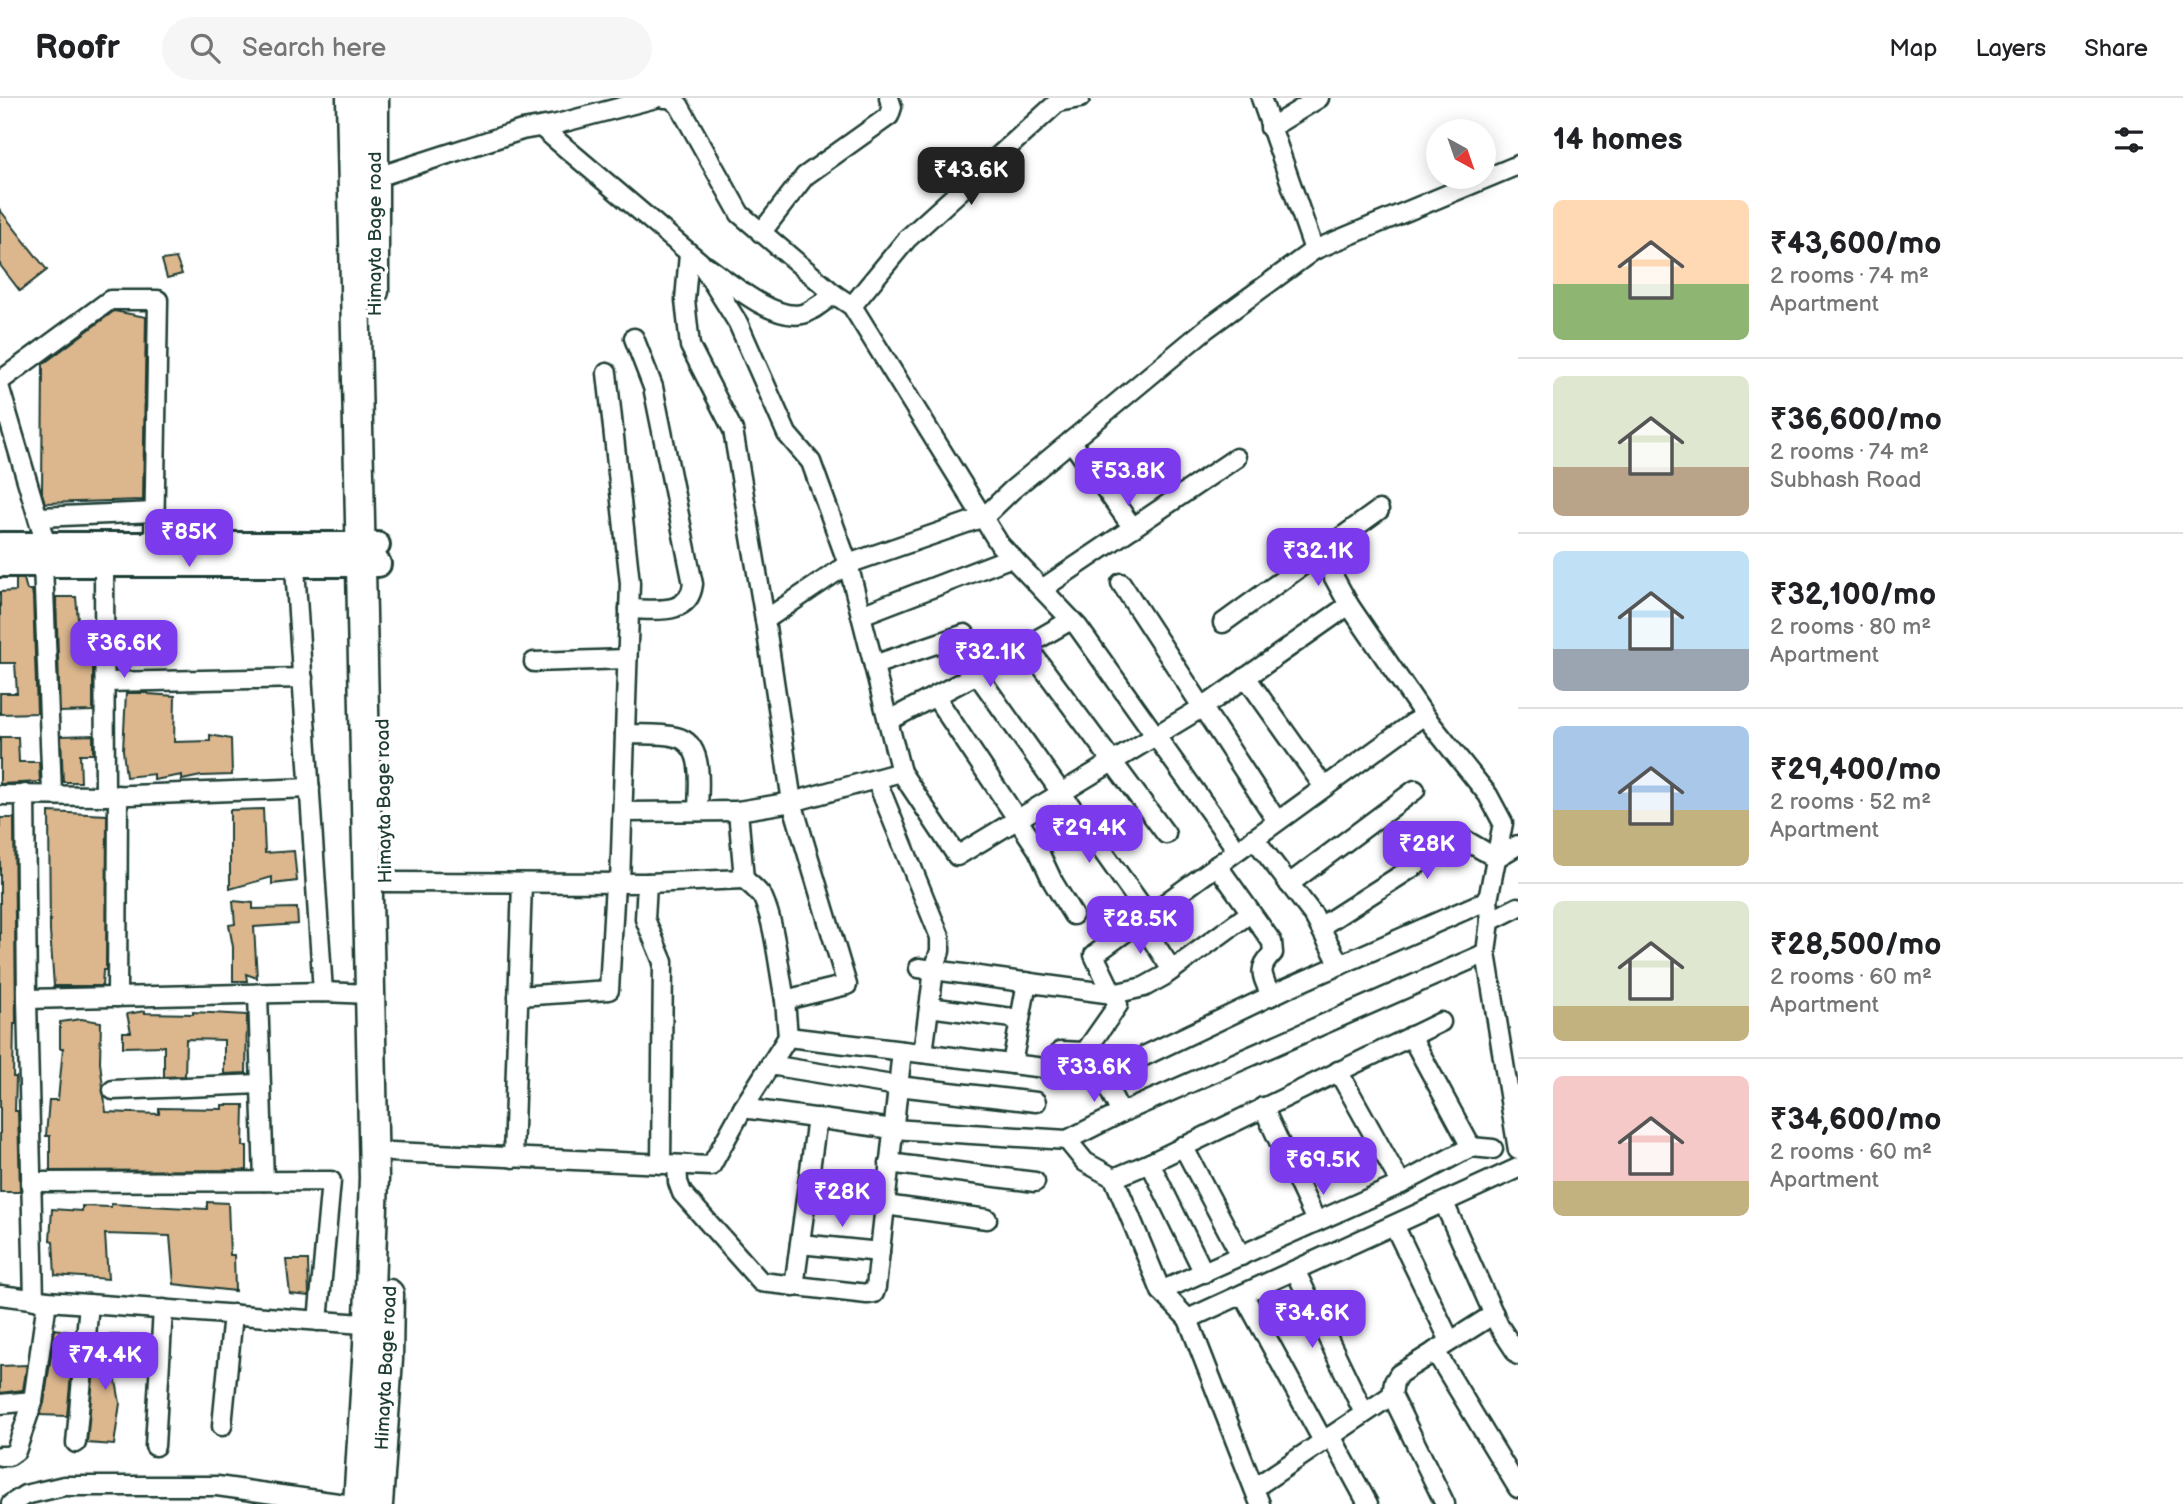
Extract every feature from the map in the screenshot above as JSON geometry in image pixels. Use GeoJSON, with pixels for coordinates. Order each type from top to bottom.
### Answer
{"type":"FeatureCollection","features":[{"type":"Feature","properties":{"kind":"main road"},"geometry":{"type":"LineString","coordinates":[[351,98],[369,555],[370,993],[379,1325],[358,1504]]}},
{"type":"Feature","properties":{"kind":"main road","name":"Himayta Bage road"},"geometry":{"type":"LineString","coordinates":[[374,98],[369,555],[385,882],[391,1152],[379,1325],[378,1504]]}},
{"type":"Feature","properties":{"kind":"street"},"geometry":{"type":"LineString","coordinates":[[374,178],[522,130],[656,98]]}},
{"type":"Feature","properties":{"kind":"street"},"geometry":{"type":"LineString","coordinates":[[664,98],[670,98],[679,105],[740,214],[835,295],[852,306],[1000,545],[1071,620],[1237,850]]}},
{"type":"Feature","properties":{"kind":"street"},"geometry":{"type":"LineString","coordinates":[[761,233],[805,176],[889,116],[892,107],[889,98]]}},
{"type":"Feature","properties":{"kind":"street"},"geometry":{"type":"LineString","coordinates":[[852,306],[917,230],[1058,102],[1080,98]]}},
{"type":"Feature","properties":{"kind":"street"},"geometry":{"type":"LineString","coordinates":[[1261,98],[1314,250]]}},
{"type":"Feature","properties":{"kind":"street"},"geometry":{"type":"LineString","coordinates":[[1270,128],[1319,98]]}},
{"type":"Feature","properties":{"kind":"street"},"geometry":{"type":"LineString","coordinates":[[541,127],[695,258],[757,302],[782,313],[802,314],[835,295]]}},
{"type":"Feature","properties":{"kind":"street"},"geometry":{"type":"LineString","coordinates":[[765,620],[848,564],[984,517],[1012,490],[1206,329],[1314,250],[1518,165]]}},
{"type":"Feature","properties":{"kind":"street"},"geometry":{"type":"LineString","coordinates":[[695,258],[738,323],[788,434],[811,462],[848,564],[901,772],[957,856],[1202,707],[1349,606]]}},
{"type":"Feature","properties":{"kind":"street"},"geometry":{"type":"LineString","coordinates":[[695,258],[685,300],[690,346],[733,430],[792,802],[847,985],[785,1000]]}},
{"type":"Feature","properties":{"kind":"street"},"geometry":{"type":"LineString","coordinates":[[0,381],[110,300],[158,300],[154,546]]}},
{"type":"Feature","properties":{"kind":"street"},"geometry":{"type":"LineString","coordinates":[[629,610],[677,609],[687,601],[692,584],[653,387],[634,338]]}},
{"type":"Feature","properties":{"kind":"street"},"geometry":{"type":"LineString","coordinates":[[518,996],[609,990],[623,812],[630,583],[607,373]]}},
{"type":"Feature","properties":{"kind":"street"},"geometry":{"type":"LineString","coordinates":[[0,389],[39,517],[44,555],[52,793]]}},
{"type":"Feature","properties":{"kind":"street"},"geometry":{"type":"LineString","coordinates":[[1071,441],[1133,528]]}},
{"type":"Feature","properties":{"kind":"street"},"geometry":{"type":"LineString","coordinates":[[1042,589],[1236,458]]}},
{"type":"Feature","properties":{"kind":"street"},"geometry":{"type":"LineString","coordinates":[[1223,623],[1379,510]]}},
{"type":"Feature","properties":{"kind":"street"},"geometry":{"type":"LineString","coordinates":[[39,517],[155,512]]}},
{"type":"Feature","properties":{"kind":"street"},"geometry":{"type":"LineString","coordinates":[[0,545],[104,565],[369,555]]}},
{"type":"Feature","properties":{"kind":"street"},"geometry":{"type":"LineString","coordinates":[[0,564],[44,555],[154,546],[294,556]]}},
{"type":"Feature","properties":{"kind":"street"},"geometry":{"type":"LineString","coordinates":[[1320,552],[1349,606],[1424,715],[1489,795],[1503,823],[1488,900],[1490,921],[1486,953],[1518,1150]]}},
{"type":"Feature","properties":{"kind":"street"},"geometry":{"type":"LineString","coordinates":[[294,556],[323,992]]}},
{"type":"Feature","properties":{"kind":"street"},"geometry":{"type":"LineString","coordinates":[[861,615],[1012,557]]}},
{"type":"Feature","properties":{"kind":"street"},"geometry":{"type":"LineString","coordinates":[[104,565],[105,681],[117,997]]}},
{"type":"Feature","properties":{"kind":"street"},"geometry":{"type":"LineString","coordinates":[[1121,583],[1277,821]]}},
{"type":"Feature","properties":{"kind":"street"},"geometry":{"type":"LineString","coordinates":[[888,721],[1071,620]]}},
{"type":"Feature","properties":{"kind":"street"},"geometry":{"type":"LineString","coordinates":[[874,665],[965,634]]}},
{"type":"Feature","properties":{"kind":"street"},"geometry":{"type":"LineString","coordinates":[[1026,645],[1166,834]]}},
{"type":"Feature","properties":{"kind":"street"},"geometry":{"type":"LineString","coordinates":[[534,662],[627,659]]}},
{"type":"Feature","properties":{"kind":"street"},"geometry":{"type":"LineString","coordinates":[[977,674],[1061,793],[1144,918],[1172,970]]}},
{"type":"Feature","properties":{"kind":"street"},"geometry":{"type":"LineString","coordinates":[[1246,677],[1324,787]]}},
{"type":"Feature","properties":{"kind":"street"},"geometry":{"type":"LineString","coordinates":[[105,681],[303,678]]}},
{"type":"Feature","properties":{"kind":"street"},"geometry":{"type":"LineString","coordinates":[[935,696],[1038,850],[1073,915]]}},
{"type":"Feature","properties":{"kind":"street"},"geometry":{"type":"LineString","coordinates":[[1085,1052],[1118,1005],[1094,955],[1424,715]]}},
{"type":"Feature","properties":{"kind":"street"},"geometry":{"type":"LineString","coordinates":[[625,734],[677,737],[689,744],[698,761],[698,811]]}},
{"type":"Feature","properties":{"kind":"street"},"geometry":{"type":"LineString","coordinates":[[623,812],[738,811],[792,802],[901,772]]}},
{"type":"Feature","properties":{"kind":"street"},"geometry":{"type":"LineString","coordinates":[[876,779],[940,937],[940,951],[927,969],[929,1007],[923,1053]]}},
{"type":"Feature","properties":{"kind":"street"},"geometry":{"type":"LineString","coordinates":[[0,795],[111,795],[310,788]]}},
{"type":"Feature","properties":{"kind":"street"},"geometry":{"type":"LineString","coordinates":[[1289,884],[1415,790]]}},
{"type":"Feature","properties":{"kind":"street"},"geometry":{"type":"LineString","coordinates":[[0,1456],[9,1456],[16,1451],[33,1401],[41,1300],[32,1182],[25,794]]}},
{"type":"Feature","properties":{"kind":"street"},"geometry":{"type":"LineString","coordinates":[[738,811],[744,879]]}},
{"type":"Feature","properties":{"kind":"street"},"geometry":{"type":"LineString","coordinates":[[1320,927],[1460,837],[1496,858]]}},
{"type":"Feature","properties":{"kind":"street"},"geometry":{"type":"LineString","coordinates":[[1254,838],[1320,927],[1340,965]]}},
{"type":"Feature","properties":{"kind":"street"},"geometry":{"type":"LineString","coordinates":[[1496,858],[1518,845]]}},
{"type":"Feature","properties":{"kind":"street"},"geometry":{"type":"LineString","coordinates":[[1217,865],[1274,947],[1273,953],[1262,965],[1261,972],[1271,996]]}},
{"type":"Feature","properties":{"kind":"street"},"geometry":{"type":"LineString","coordinates":[[385,882],[647,883],[744,879],[757,890],[766,908],[785,1000],[788,1037],[743,1108],[711,1166],[391,1152]]}},
{"type":"Feature","properties":{"kind":"street"},"geometry":{"type":"LineString","coordinates":[[513,1158],[522,883]]}},
{"type":"Feature","properties":{"kind":"street"},"geometry":{"type":"LineString","coordinates":[[647,883],[646,923],[663,962],[669,1164],[682,1193],[754,1278],[766,1285],[874,1293],[902,1051]]}},
{"type":"Feature","properties":{"kind":"street"},"geometry":{"type":"LineString","coordinates":[[1102,1076],[1271,996],[1488,900]]}},
{"type":"Feature","properties":{"kind":"street"},"geometry":{"type":"LineString","coordinates":[[1490,921],[1518,907]]}},
{"type":"Feature","properties":{"kind":"street"},"geometry":{"type":"LineString","coordinates":[[927,969],[1113,994],[1144,987],[1172,970],[1250,912]]}},
{"type":"Feature","properties":{"kind":"street"},"geometry":{"type":"LineString","coordinates":[[743,1108],[893,1129],[1067,1140],[1121,1113],[1486,953]]}},
{"type":"Feature","properties":{"kind":"street"},"geometry":{"type":"LineString","coordinates":[[1012,1064],[1027,982]]}},
{"type":"Feature","properties":{"kind":"street"},"geometry":{"type":"LineString","coordinates":[[27,999],[370,993]]}},
{"type":"Feature","properties":{"kind":"street"},"geometry":{"type":"LineString","coordinates":[[258,994],[264,1181]]}},
{"type":"Feature","properties":{"kind":"street"},"geometry":{"type":"LineString","coordinates":[[929,1007],[1020,1020]]}},
{"type":"Feature","properties":{"kind":"street"},"geometry":{"type":"LineString","coordinates":[[1114,1178],[1441,1022]]}},
{"type":"Feature","properties":{"kind":"street"},"geometry":{"type":"LineString","coordinates":[[1411,1036],[1471,1147]]}},
{"type":"Feature","properties":{"kind":"street"},"geometry":{"type":"LineString","coordinates":[[788,1037],[1053,1069],[1061,1051],[1085,1052]]}},
{"type":"Feature","properties":{"kind":"street"},"geometry":{"type":"LineString","coordinates":[[1085,1052],[1102,1076],[1121,1113]]}},
{"type":"Feature","properties":{"kind":"street"},"geometry":{"type":"LineString","coordinates":[[770,1065],[898,1086],[1036,1102]]}},
{"type":"Feature","properties":{"kind":"street"},"geometry":{"type":"LineString","coordinates":[[1338,1071],[1401,1184]]}},
{"type":"Feature","properties":{"kind":"street"},"geometry":{"type":"LineString","coordinates":[[113,1090],[261,1084]]}},
{"type":"Feature","properties":{"kind":"street"},"geometry":{"type":"LineString","coordinates":[[1263,1107],[1316,1221]]}},
{"type":"Feature","properties":{"kind":"street"},"geometry":{"type":"LineString","coordinates":[[794,1287],[817,1118]]}},
{"type":"Feature","properties":{"kind":"street"},"geometry":{"type":"LineString","coordinates":[[1067,1140],[1085,1162],[1114,1178],[1161,1291],[1188,1319],[1257,1496],[1327,1439],[1392,1395]]}},
{"type":"Feature","properties":{"kind":"street"},"geometry":{"type":"LineString","coordinates":[[1183,1146],[1241,1256]]}},
{"type":"Feature","properties":{"kind":"street"},"geometry":{"type":"LineString","coordinates":[[1161,1291],[1401,1184],[1471,1147],[1493,1149]]}},
{"type":"Feature","properties":{"kind":"street"},"geometry":{"type":"LineString","coordinates":[[889,1163],[1035,1182]]}},
{"type":"Feature","properties":{"kind":"street"},"geometry":{"type":"LineString","coordinates":[[1150,1163],[1204,1273]]}},
{"type":"Feature","properties":{"kind":"street"},"geometry":{"type":"LineString","coordinates":[[1188,1319],[1518,1168]]}},
{"type":"Feature","properties":{"kind":"street"},"geometry":{"type":"LineString","coordinates":[[32,1182],[331,1181],[318,1321]]}},
{"type":"Feature","properties":{"kind":"street"},"geometry":{"type":"LineString","coordinates":[[1444,1203],[1494,1314],[1518,1355]]}},
{"type":"Feature","properties":{"kind":"street"},"geometry":{"type":"LineString","coordinates":[[885,1205],[987,1219]]}},
{"type":"Feature","properties":{"kind":"street"},"geometry":{"type":"LineString","coordinates":[[1394,1225],[1442,1346],[1518,1488]]}},
{"type":"Feature","properties":{"kind":"street"},"geometry":{"type":"LineString","coordinates":[[800,1244],[880,1252]]}},
{"type":"Feature","properties":{"kind":"street"},"geometry":{"type":"LineString","coordinates":[[1295,1270],[1364,1413]]}},
{"type":"Feature","properties":{"kind":"street"},"geometry":{"type":"LineString","coordinates":[[1243,1294],[1368,1504]]}},
{"type":"Feature","properties":{"kind":"street"},"geometry":{"type":"LineString","coordinates":[[0,1295],[379,1325]]}},
{"type":"Feature","properties":{"kind":"street"},"geometry":{"type":"LineString","coordinates":[[76,1443],[89,1304]]}},
{"type":"Feature","properties":{"kind":"street"},"geometry":{"type":"LineString","coordinates":[[155,1446],[163,1309]]}},
{"type":"Feature","properties":{"kind":"street"},"geometry":{"type":"LineString","coordinates":[[222,1426],[233,1314]]}},
{"type":"Feature","properties":{"kind":"street"},"geometry":{"type":"LineString","coordinates":[[1445,1504],[1392,1395],[1394,1382],[1399,1374],[1494,1314]]}},
{"type":"Feature","properties":{"kind":"street"},"geometry":{"type":"LineString","coordinates":[[0,1404],[33,1401]]}},
{"type":"Feature","properties":{"kind":"street"},"geometry":{"type":"LineString","coordinates":[[11,1504],[25,1495],[64,1486],[217,1486],[345,1504]]}},
{"type":"Feature","properties":{"kind":"building"},"geometry":{"type":"Polygon","coordinates":[[[0,210],[47,270],[20,291],[0,265],[0,210]]]}},
{"type":"Feature","properties":{"kind":"building"},"geometry":{"type":"Polygon","coordinates":[[[176,258],[182,274],[167,278],[162,260],[176,258]]]}},
{"type":"Feature","properties":{"kind":"building"},"geometry":{"type":"Polygon","coordinates":[[[114,311],[146,317],[143,500],[45,503],[42,493],[43,364],[114,311]]]}},
{"type":"Feature","properties":{"kind":"building"},"geometry":{"type":"Polygon","coordinates":[[[16,579],[24,579],[27,590],[32,590],[37,713],[0,714],[0,693],[17,693],[15,663],[0,663],[0,592],[16,591],[16,579]]]}},
{"type":"Feature","properties":{"kind":"building"},"geometry":{"type":"Polygon","coordinates":[[[56,597],[76,597],[78,619],[93,620],[93,711],[60,712],[56,597]]]}},
{"type":"Feature","properties":{"kind":"building"},"geometry":{"type":"Polygon","coordinates":[[[126,693],[175,696],[174,742],[210,741],[210,735],[231,739],[232,775],[182,780],[182,775],[154,780],[154,774],[126,777],[123,750],[126,693]]]}},
{"type":"Feature","properties":{"kind":"building"},"geometry":{"type":"Polygon","coordinates":[[[93,735],[93,754],[80,754],[81,782],[63,782],[61,736],[93,735]]]}},
{"type":"Feature","properties":{"kind":"building"},"geometry":{"type":"Polygon","coordinates":[[[0,737],[18,737],[19,762],[39,762],[40,782],[0,784],[0,737]]]}},
{"type":"Feature","properties":{"kind":"building"},"geometry":{"type":"Polygon","coordinates":[[[263,809],[265,853],[294,851],[297,881],[272,884],[272,877],[230,889],[230,810],[263,809]]]}},
{"type":"Feature","properties":{"kind":"building"},"geometry":{"type":"Polygon","coordinates":[[[49,812],[107,815],[106,970],[103,970],[102,986],[54,986],[50,931],[49,812]]]}},
{"type":"Feature","properties":{"kind":"building"},"geometry":{"type":"Polygon","coordinates":[[[0,818],[14,818],[16,1024],[13,1077],[16,1077],[15,1111],[18,1111],[20,1192],[0,1192],[0,818]]]}},
{"type":"Feature","properties":{"kind":"building"},"geometry":{"type":"Polygon","coordinates":[[[233,901],[253,903],[253,909],[297,908],[298,924],[254,927],[257,978],[246,974],[247,981],[233,981],[233,947],[229,925],[235,924],[233,901]]]}},
{"type":"Feature","properties":{"kind":"building"},"geometry":{"type":"Polygon","coordinates":[[[145,1011],[247,1015],[246,1073],[224,1074],[224,1040],[186,1039],[185,1076],[164,1077],[164,1046],[123,1047],[123,1032],[131,1032],[127,1014],[145,1011]]]}},
{"type":"Feature","properties":{"kind":"building"},"geometry":{"type":"Polygon","coordinates":[[[81,1019],[101,1022],[100,1062],[106,1112],[159,1114],[159,1108],[222,1109],[222,1105],[244,1105],[243,1146],[247,1146],[247,1170],[50,1171],[50,1136],[46,1136],[49,1100],[58,1100],[63,1048],[60,1048],[60,1022],[81,1019]]]}},
{"type":"Feature","properties":{"kind":"building"},"geometry":{"type":"Polygon","coordinates":[[[207,1202],[228,1203],[230,1255],[234,1255],[235,1291],[174,1284],[170,1236],[105,1234],[108,1279],[55,1275],[53,1241],[50,1240],[52,1209],[82,1211],[82,1206],[111,1207],[111,1204],[207,1209],[207,1202]]]}},
{"type":"Feature","properties":{"kind":"building"},"geometry":{"type":"Polygon","coordinates":[[[286,1260],[308,1260],[309,1296],[290,1294],[286,1260]]]}},
{"type":"Feature","properties":{"kind":"building"},"geometry":{"type":"Polygon","coordinates":[[[55,1329],[75,1333],[67,1416],[40,1415],[55,1329]]]}},
{"type":"Feature","properties":{"kind":"building"},"geometry":{"type":"Polygon","coordinates":[[[97,1335],[119,1335],[116,1381],[120,1403],[114,1445],[87,1443],[97,1335]]]}},
{"type":"Feature","properties":{"kind":"building"},"geometry":{"type":"Polygon","coordinates":[[[27,1365],[23,1390],[0,1393],[0,1366],[27,1365]]]}}]}
